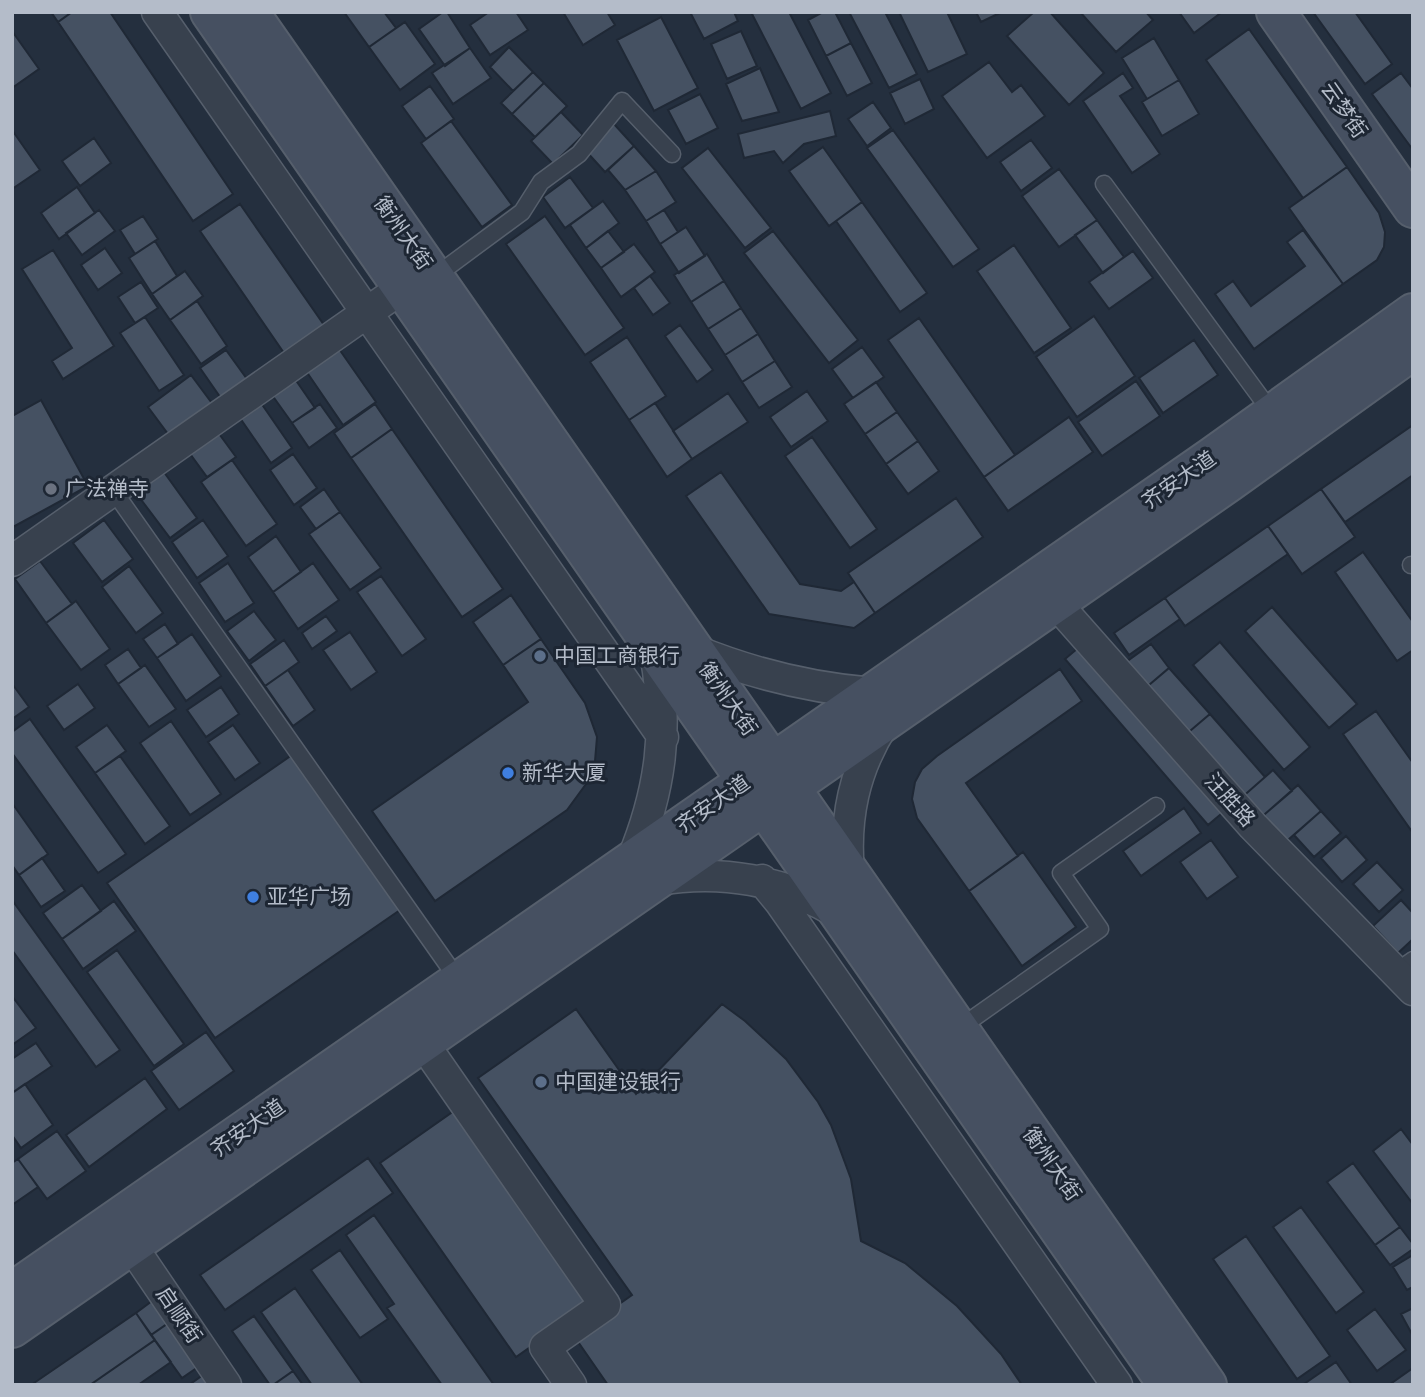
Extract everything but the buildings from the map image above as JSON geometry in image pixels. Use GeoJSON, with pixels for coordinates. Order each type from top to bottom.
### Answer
{"type":"FeatureCollection","features":[{"type":"Feature","properties":{"kind":"main road","name":"衡州大街"},"geometry":{"type":"LineString","coordinates":[[210,12],[418,282],[694,650],[838,913],[1168,1385]]}},
{"type":"Feature","properties":{"kind":"main road","name":"衡州大街"},"geometry":{"type":"LineString","coordinates":[[249,12],[418,282],[654,649],[768,784],[849,873],[1207,1385]]}},
{"type":"Feature","properties":{"kind":"main road","name":"云梦街"},"geometry":{"type":"LineString","coordinates":[[1276,12],[1413,208]]}},
{"type":"Feature","properties":{"kind":"main road","name":"齐安大道"},"geometry":{"type":"LineString","coordinates":[[12,1328],[423,1042],[645,870],[880,706],[1272,413],[1413,313]]}},
{"type":"Feature","properties":{"kind":"main road","name":"齐安大道"},"geometry":{"type":"LineString","coordinates":[[880,706],[1055,602],[1413,351]]}},
{"type":"Feature","properties":{"kind":"main road","name":"齐安大道"},"geometry":{"type":"LineString","coordinates":[[12,1292],[459,981],[645,870]]}},
{"type":"Feature","properties":{"kind":"street"},"geometry":{"type":"LineString","coordinates":[[157,12],[663,737]]}},
{"type":"Feature","properties":{"kind":"street"},"geometry":{"type":"LineString","coordinates":[[12,561],[367,312],[418,282]]}},
{"type":"Feature","properties":{"kind":"street","name":"汪胜路"},"geometry":{"type":"LineString","coordinates":[[1055,602],[1253,826],[1407,974]]}},
{"type":"Feature","properties":{"kind":"street"},"geometry":{"type":"LineString","coordinates":[[654,649],[660,678],[663,737],[645,870],[762,880],[814,899],[838,913]]}},
{"type":"Feature","properties":{"kind":"street"},"geometry":{"type":"LineString","coordinates":[[694,650],[776,679],[880,706],[873,740],[854,786],[847,829],[849,873]]}},
{"type":"Feature","properties":{"kind":"street"},"geometry":{"type":"LineString","coordinates":[[762,880],[1117,1385]]}},
{"type":"Feature","properties":{"kind":"street"},"geometry":{"type":"LineString","coordinates":[[423,1042],[605,1305],[545,1347],[571,1385]]}},
{"type":"Feature","properties":{"kind":"street","name":"启顺街"},"geometry":{"type":"LineString","coordinates":[[131,1245],[226,1385]]}},
{"type":"Feature","properties":{"kind":"lane"},"geometry":{"type":"LineString","coordinates":[[418,282],[522,212],[541,182],[579,154],[622,101],[672,154]]}},
{"type":"Feature","properties":{"kind":"lane"},"geometry":{"type":"LineString","coordinates":[[1104,184],[1272,413]]}},
{"type":"Feature","properties":{"kind":"lane"},"geometry":{"type":"LineString","coordinates":[[113,489],[459,981]]}},
{"type":"Feature","properties":{"kind":"lane"},"geometry":{"type":"LineString","coordinates":[[958,1029],[1100,929],[1061,873],[1156,806]]}},
{"type":"Feature","properties":{"kind":"place","name":"广法禅寺"},"geometry":{"type":"Point","coordinates":[51,489]}},
{"type":"Feature","properties":{"kind":"place","name":"中国工商银行"},"geometry":{"type":"Point","coordinates":[540,656]}},
{"type":"Feature","properties":{"kind":"place","name":"新华大厦"},"geometry":{"type":"Point","coordinates":[508,773]}},
{"type":"Feature","properties":{"kind":"place","name":"亚华广场"},"geometry":{"type":"Point","coordinates":[253,897]}},
{"type":"Feature","properties":{"kind":"place","name":"中国建设银行"},"geometry":{"type":"Point","coordinates":[541,1082]}}]}
